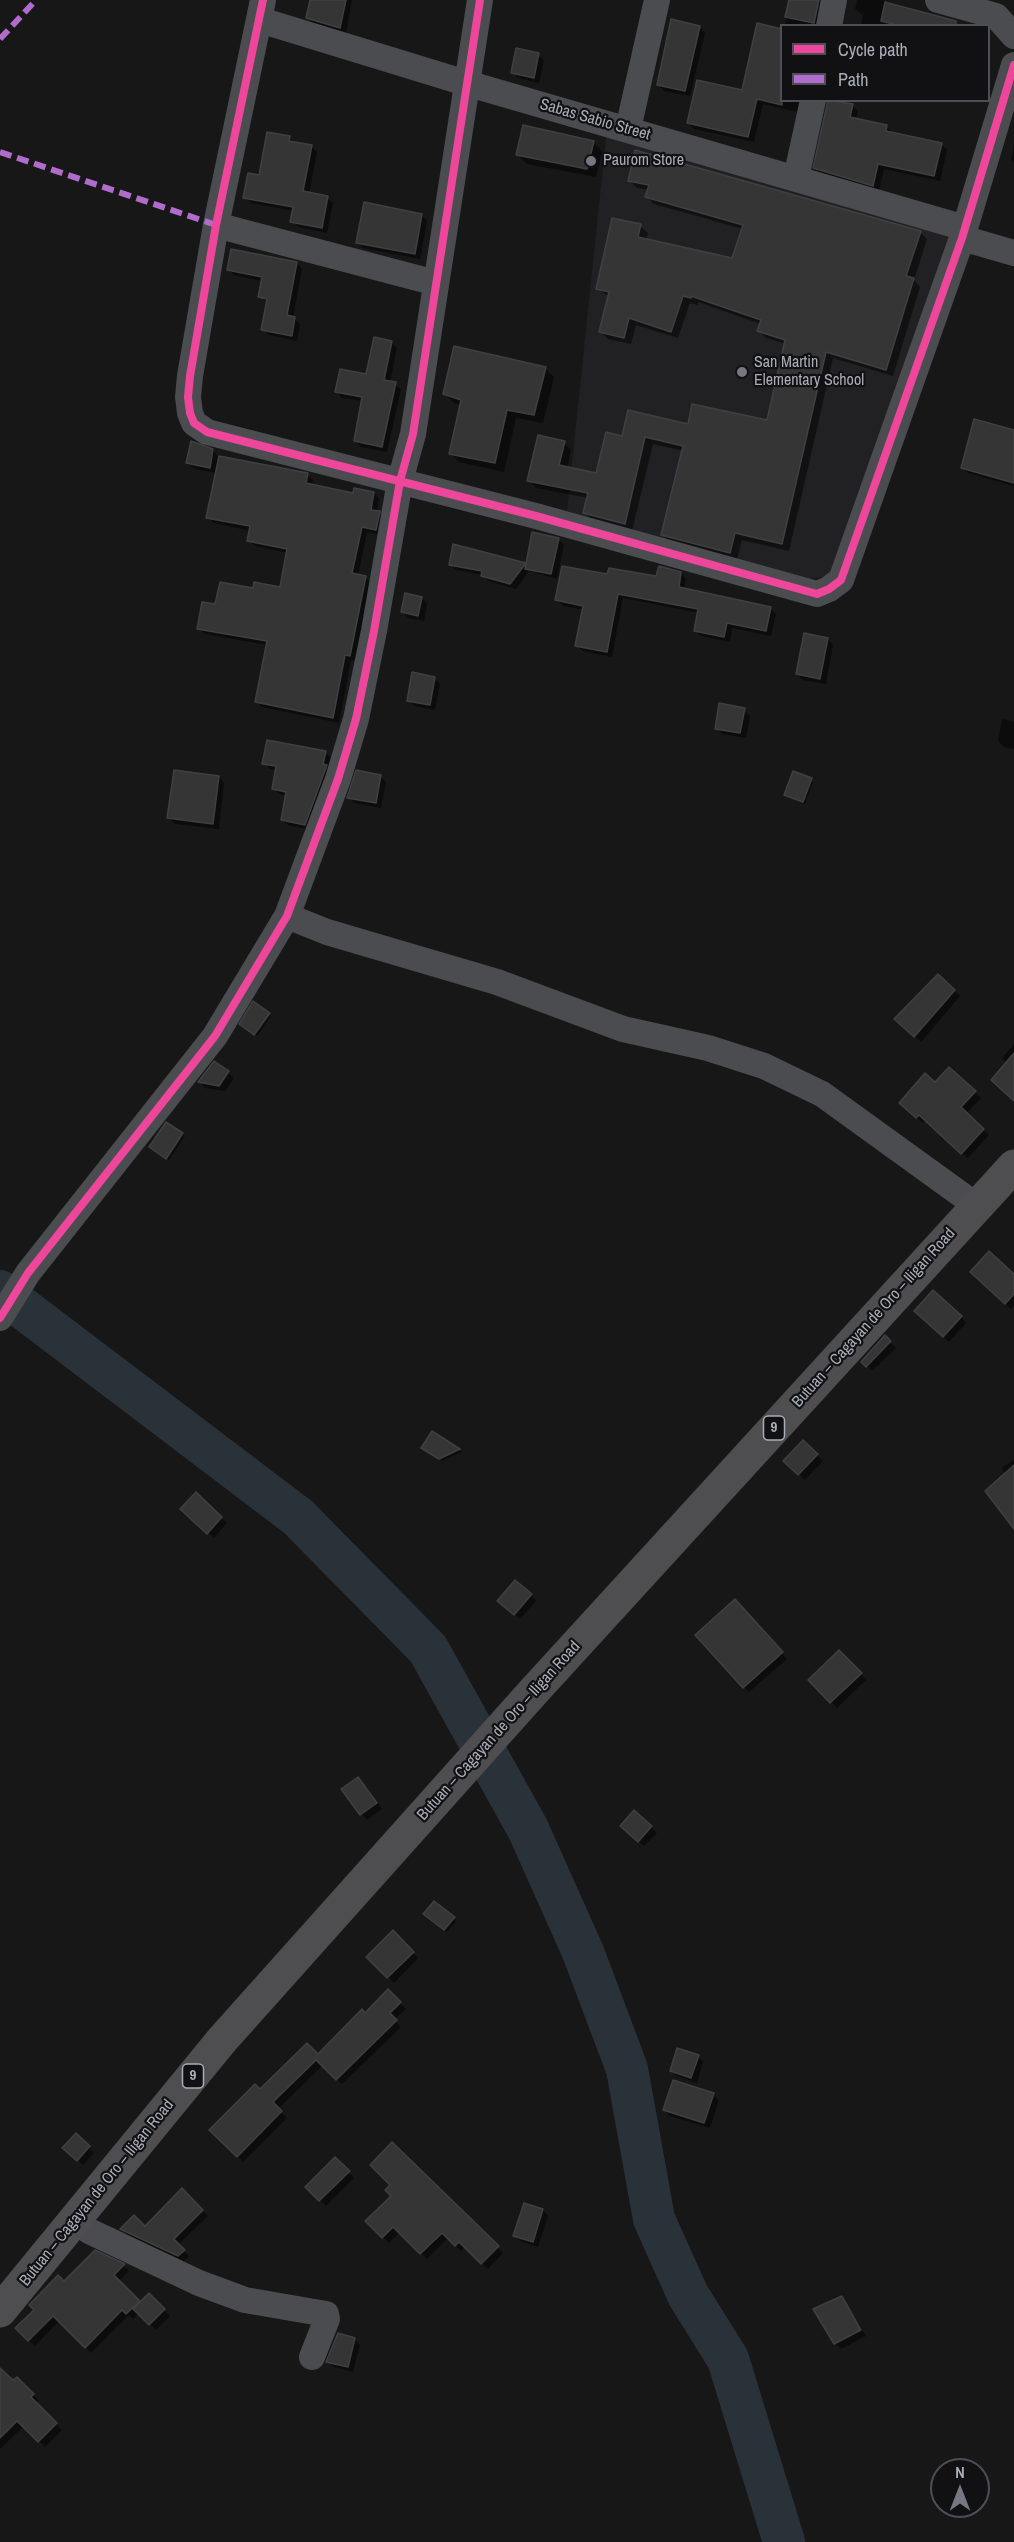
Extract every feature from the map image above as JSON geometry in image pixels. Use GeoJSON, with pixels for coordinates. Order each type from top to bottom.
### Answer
{"type":"FeatureCollection","features":[{"type":"Feature","properties":{"kind":"highway","name":"Butuan – Cagayan de Oro – Iligan Road"},"geometry":{"type":"LineString","coordinates":[[0,2311],[222,2040],[534,1691],[1014,1166]]}},
{"type":"Feature","properties":{"kind":"street"},"geometry":{"type":"LineString","coordinates":[[0,1318],[28,1273],[215,1036],[287,916],[339,779],[356,719],[400,481],[413,434],[480,0]]}},
{"type":"Feature","properties":{"kind":"street"},"geometry":{"type":"LineString","coordinates":[[628,129],[657,0]]}},
{"type":"Feature","properties":{"kind":"street"},"geometry":{"type":"LineString","coordinates":[[829,24],[834,0]]}},
{"type":"Feature","properties":{"kind":"street"},"geometry":{"type":"LineString","coordinates":[[946,1],[996,16],[1014,36]]}},
{"type":"Feature","properties":{"kind":"street"},"geometry":{"type":"LineString","coordinates":[[261,10],[216,225],[189,376],[189,412],[194,423],[207,432],[536,516],[817,594],[841,580],[964,233],[1014,65]]}},
{"type":"Feature","properties":{"kind":"street","name":"Sabas Sabio Street"},"geometry":{"type":"LineString","coordinates":[[261,10],[466,83],[796,178],[964,233],[1014,253]]}},
{"type":"Feature","properties":{"kind":"street"},"geometry":{"type":"LineString","coordinates":[[796,178],[813,102]]}},
{"type":"Feature","properties":{"kind":"street"},"geometry":{"type":"LineString","coordinates":[[216,225],[436,283]]}},
{"type":"Feature","properties":{"kind":"street"},"geometry":{"type":"LineString","coordinates":[[287,916],[327,932],[497,982],[623,1029],[708,1048],[764,1066],[822,1094],[977,1206]]}},
{"type":"Feature","properties":{"kind":"street"},"geometry":{"type":"LineString","coordinates":[[74,2221],[89,2231],[199,2283],[245,2300],[326,2314],[327,2319],[312,2357]]}},
{"type":"Feature","properties":{"kind":"shaded area","name":"San Martin Elementary School"},"geometry":{"type":"Polygon","coordinates":[[[607,129],[952,233],[831,576],[802,580],[567,511],[607,129]]]}},
{"type":"Feature","properties":{"kind":"building"},"geometry":{"type":"Polygon","coordinates":[[[310,0],[346,0],[340,28],[306,18],[310,0]]]}},
{"type":"Feature","properties":{"kind":"building"},"geometry":{"type":"Polygon","coordinates":[[[789,0],[819,0],[814,23],[785,17],[789,0]]]}},
{"type":"Feature","properties":{"kind":"building"},"geometry":{"type":"Polygon","coordinates":[[[885,2],[956,21],[956,24],[893,24],[881,21],[885,2]]]}},
{"type":"Feature","properties":{"kind":"building"},"geometry":{"type":"Polygon","coordinates":[[[671,19],[700,26],[685,91],[657,85],[671,19]]]}},
{"type":"Feature","properties":{"kind":"building"},"geometry":{"type":"Polygon","coordinates":[[[757,23],[780,29],[780,102],[782,105],[757,99],[748,137],[687,123],[697,80],[742,90],[757,23]]]}},
{"type":"Feature","properties":{"kind":"building"},"geometry":{"type":"Polygon","coordinates":[[[516,48],[539,53],[534,78],[511,73],[516,48]]]}},
{"type":"Feature","properties":{"kind":"building"},"geometry":{"type":"Polygon","coordinates":[[[828,102],[853,104],[850,117],[887,125],[886,131],[942,143],[934,176],[878,164],[873,186],[813,168],[828,102]]]}},
{"type":"Feature","properties":{"kind":"building"},"geometry":{"type":"Polygon","coordinates":[[[523,125],[594,141],[587,169],[516,155],[523,125]]]}},
{"type":"Feature","properties":{"kind":"building"},"geometry":{"type":"Polygon","coordinates":[[[267,132],[290,136],[289,141],[312,145],[303,191],[328,196],[322,228],[290,222],[293,207],[243,198],[248,173],[259,175],[267,132]]]}},
{"type":"Feature","properties":{"kind":"building"},"geometry":{"type":"Polygon","coordinates":[[[635,150],[921,231],[906,276],[914,278],[886,370],[826,352],[782,544],[735,533],[730,553],[661,535],[683,446],[645,437],[625,524],[583,513],[588,493],[527,481],[538,435],[565,441],[559,465],[596,473],[606,432],[622,436],[628,410],[688,424],[692,404],[767,420],[785,340],[757,331],[761,320],[691,296],[691,298],[683,296],[671,332],[629,318],[624,338],[599,332],[609,292],[596,289],[612,218],[641,224],[638,237],[732,258],[743,225],[645,197],[649,185],[628,181],[635,150]]]}},
{"type":"Feature","properties":{"kind":"building"},"geometry":{"type":"Polygon","coordinates":[[[364,202],[422,214],[415,254],[356,243],[364,202]]]}},
{"type":"Feature","properties":{"kind":"building"},"geometry":{"type":"Polygon","coordinates":[[[231,249],[297,262],[287,315],[295,317],[292,336],[261,330],[267,299],[258,297],[262,277],[227,270],[231,249]]]}},
{"type":"Feature","properties":{"kind":"building"},"geometry":{"type":"Polygon","coordinates":[[[374,337],[392,341],[384,380],[396,382],[382,447],[354,441],[362,397],[335,392],[340,369],[366,374],[374,337]]]}},
{"type":"Feature","properties":{"kind":"building"},"geometry":{"type":"Polygon","coordinates":[[[454,346],[546,367],[534,415],[507,410],[495,463],[449,454],[461,400],[443,394],[454,346]]]}},
{"type":"Feature","properties":{"kind":"building"},"geometry":{"type":"Polygon","coordinates":[[[974,419],[1014,430],[1014,483],[961,468],[974,419]]]}},
{"type":"Feature","properties":{"kind":"building"},"geometry":{"type":"Polygon","coordinates":[[[191,441],[213,449],[210,468],[186,463],[191,441]]]}},
{"type":"Feature","properties":{"kind":"building"},"geometry":{"type":"Polygon","coordinates":[[[219,456],[308,473],[306,483],[353,493],[354,488],[374,492],[371,510],[380,511],[376,530],[362,527],[352,573],[366,576],[350,656],[345,655],[333,718],[255,702],[267,641],[197,629],[202,602],[215,604],[220,582],[253,588],[254,582],[280,587],[287,549],[247,541],[250,526],[206,518],[219,456]]]}},
{"type":"Feature","properties":{"kind":"building"},"geometry":{"type":"Polygon","coordinates":[[[532,532],[559,538],[551,574],[525,569],[532,532]]]}},
{"type":"Feature","properties":{"kind":"building"},"geometry":{"type":"Polygon","coordinates":[[[453,544],[526,563],[510,584],[481,576],[482,571],[449,565],[453,544]]]}},
{"type":"Feature","properties":{"kind":"building"},"geometry":{"type":"Polygon","coordinates":[[[562,566],[607,574],[609,568],[656,576],[659,566],[681,572],[679,587],[771,607],[766,631],[727,623],[724,637],[694,631],[698,609],[618,594],[607,652],[575,646],[583,606],[555,600],[562,566]]]}},
{"type":"Feature","properties":{"kind":"building"},"geometry":{"type":"Polygon","coordinates":[[[405,593],[422,597],[418,616],[401,612],[405,593]]]}},
{"type":"Feature","properties":{"kind":"building"},"geometry":{"type":"Polygon","coordinates":[[[804,633],[828,638],[820,679],[796,674],[804,633]]]}},
{"type":"Feature","properties":{"kind":"building"},"geometry":{"type":"Polygon","coordinates":[[[412,672],[435,677],[430,705],[407,701],[412,672]]]}},
{"type":"Feature","properties":{"kind":"building"},"geometry":{"type":"Polygon","coordinates":[[[719,703],[745,708],[740,733],[715,729],[719,703]]]}},
{"type":"Feature","properties":{"kind":"building"},"geometry":{"type":"Polygon","coordinates":[[[267,740],[326,751],[323,764],[327,765],[305,825],[281,820],[286,792],[272,789],[276,766],[262,764],[267,740]]]}},
{"type":"Feature","properties":{"kind":"building"},"geometry":{"type":"Polygon","coordinates":[[[174,770],[219,776],[213,824],[167,818],[174,770]]]}},
{"type":"Feature","properties":{"kind":"building"},"geometry":{"type":"Polygon","coordinates":[[[356,770],[381,775],[376,803],[347,798],[356,770]]]}},
{"type":"Feature","properties":{"kind":"building"},"geometry":{"type":"Polygon","coordinates":[[[793,771],[812,778],[803,802],[784,795],[793,771]]]}},
{"type":"Feature","properties":{"kind":"building"},"geometry":{"type":"Polygon","coordinates":[[[938,974],[955,990],[914,1037],[894,1019],[938,974]]]}},
{"type":"Feature","properties":{"kind":"building"},"geometry":{"type":"Polygon","coordinates":[[[253,1001],[270,1013],[254,1035],[239,1024],[253,1001]]]}},
{"type":"Feature","properties":{"kind":"building"},"geometry":{"type":"Polygon","coordinates":[[[1014,1053],[1014,1101],[991,1080],[1014,1053]]]}},
{"type":"Feature","properties":{"kind":"building"},"geometry":{"type":"Polygon","coordinates":[[[214,1061],[229,1071],[219,1086],[198,1082],[214,1061]]]}},
{"type":"Feature","properties":{"kind":"building"},"geometry":{"type":"Polygon","coordinates":[[[949,1067],[976,1091],[961,1107],[984,1129],[961,1154],[919,1115],[916,1118],[899,1103],[925,1073],[935,1082],[949,1067]]]}},
{"type":"Feature","properties":{"kind":"building"},"geometry":{"type":"Polygon","coordinates":[[[166,1122],[183,1133],[166,1159],[149,1147],[166,1122]]]}},
{"type":"Feature","properties":{"kind":"building"},"geometry":{"type":"Polygon","coordinates":[[[989,1251],[1014,1274],[1014,1294],[1005,1304],[970,1272],[989,1251]]]}},
{"type":"Feature","properties":{"kind":"building"},"geometry":{"type":"Polygon","coordinates":[[[933,1290],[962,1316],[943,1337],[914,1311],[933,1290]]]}},
{"type":"Feature","properties":{"kind":"building"},"geometry":{"type":"Polygon","coordinates":[[[885,1335],[891,1341],[866,1367],[861,1362],[885,1335]]]}},
{"type":"Feature","properties":{"kind":"building"},"geometry":{"type":"Polygon","coordinates":[[[432,1431],[460,1449],[439,1459],[421,1448],[432,1431]]]}},
{"type":"Feature","properties":{"kind":"building"},"geometry":{"type":"Polygon","coordinates":[[[803,1440],[818,1454],[798,1475],[783,1461],[803,1440]]]}},
{"type":"Feature","properties":{"kind":"building"},"geometry":{"type":"Polygon","coordinates":[[[1014,1465],[1014,1529],[985,1491],[1014,1465]]]}},
{"type":"Feature","properties":{"kind":"building"},"geometry":{"type":"Polygon","coordinates":[[[196,1492],[222,1517],[207,1534],[180,1509],[196,1492]]]}},
{"type":"Feature","properties":{"kind":"building"},"geometry":{"type":"Polygon","coordinates":[[[515,1580],[532,1594],[514,1615],[497,1601],[515,1580]]]}},
{"type":"Feature","properties":{"kind":"building"},"geometry":{"type":"Polygon","coordinates":[[[735,1599],[783,1652],[743,1688],[695,1635],[735,1599]]]}},
{"type":"Feature","properties":{"kind":"building"},"geometry":{"type":"Polygon","coordinates":[[[839,1650],[862,1673],[830,1703],[808,1680],[839,1650]]]}},
{"type":"Feature","properties":{"kind":"building"},"geometry":{"type":"Polygon","coordinates":[[[358,1777],[377,1803],[360,1815],[341,1789],[358,1777]]]}},
{"type":"Feature","properties":{"kind":"building"},"geometry":{"type":"Polygon","coordinates":[[[634,1810],[652,1826],[638,1842],[620,1826],[634,1810]]]}},
{"type":"Feature","properties":{"kind":"building"},"geometry":{"type":"Polygon","coordinates":[[[434,1901],[455,1917],[444,1930],[423,1914],[434,1901]]]}},
{"type":"Feature","properties":{"kind":"building"},"geometry":{"type":"Polygon","coordinates":[[[393,1930],[414,1952],[387,1978],[366,1957],[393,1930]]]}},
{"type":"Feature","properties":{"kind":"building"},"geometry":{"type":"Polygon","coordinates":[[[388,1989],[401,2002],[390,2013],[397,2020],[336,2080],[316,2060],[273,2102],[282,2111],[237,2157],[209,2130],[255,2084],[260,2089],[307,2043],[318,2054],[362,2009],[365,2013],[388,1989]]]}},
{"type":"Feature","properties":{"kind":"building"},"geometry":{"type":"Polygon","coordinates":[[[677,2048],[699,2055],[691,2078],[670,2071],[677,2048]]]}},
{"type":"Feature","properties":{"kind":"building"},"geometry":{"type":"Polygon","coordinates":[[[673,2080],[714,2093],[704,2123],[663,2110],[673,2080]]]}},
{"type":"Feature","properties":{"kind":"building"},"geometry":{"type":"Polygon","coordinates":[[[76,2133],[90,2146],[77,2161],[62,2148],[76,2133]]]}},
{"type":"Feature","properties":{"kind":"building"},"geometry":{"type":"Polygon","coordinates":[[[392,2142],[499,2246],[481,2264],[459,2242],[455,2246],[442,2233],[420,2254],[393,2227],[382,2238],[365,2221],[391,2196],[385,2190],[390,2185],[370,2165],[392,2142]]]}},
{"type":"Feature","properties":{"kind":"building"},"geometry":{"type":"Polygon","coordinates":[[[335,2157],[350,2171],[319,2201],[305,2187],[335,2157]]]}},
{"type":"Feature","properties":{"kind":"building"},"geometry":{"type":"Polygon","coordinates":[[[182,2188],[203,2210],[174,2239],[185,2250],[178,2256],[120,2229],[134,2215],[145,2226],[182,2188]]]}},
{"type":"Feature","properties":{"kind":"building"},"geometry":{"type":"Polygon","coordinates":[[[524,2203],[543,2209],[533,2242],[513,2236],[524,2203]]]}},
{"type":"Feature","properties":{"kind":"building"},"geometry":{"type":"Polygon","coordinates":[[[95,2250],[125,2264],[114,2275],[140,2301],[126,2314],[122,2310],[85,2348],[53,2316],[28,2341],[15,2328],[34,2310],[29,2305],[58,2275],[64,2281],[95,2250]]]}},
{"type":"Feature","properties":{"kind":"building"},"geometry":{"type":"Polygon","coordinates":[[[149,2293],[165,2309],[149,2325],[133,2309],[149,2293]]]}},
{"type":"Feature","properties":{"kind":"building"},"geometry":{"type":"Polygon","coordinates":[[[842,2296],[861,2330],[834,2344],[813,2309],[842,2296]]]}},
{"type":"Feature","properties":{"kind":"building"},"geometry":{"type":"Polygon","coordinates":[[[338,2333],[355,2338],[348,2367],[326,2362],[338,2333]]]}},
{"type":"Feature","properties":{"kind":"building"},"geometry":{"type":"Polygon","coordinates":[[[0,2368],[13,2380],[17,2377],[34,2394],[31,2397],[57,2423],[38,2442],[17,2421],[0,2438],[0,2368]]]}},
{"type":"Feature","properties":{"kind":"waterway"},"geometry":{"type":"LineString","coordinates":[[0,1291],[298,1517],[428,1649],[528,1829],[583,1952],[627,2069],[654,2219],[688,2295],[728,2359],[784,2542]]}},
{"type":"Feature","properties":{"kind":"marked path"},"geometry":{"type":"LineString","coordinates":[[0,39],[36,0]]}},
{"type":"Feature","properties":{"kind":"marked path"},"geometry":{"type":"LineString","coordinates":[[0,152],[216,225]]}},
{"type":"Feature","properties":{"kind":"cycle path"},"geometry":{"type":"LineString","coordinates":[[263,0],[216,225],[190,376],[188,397],[194,423],[207,432],[536,516],[817,594],[841,580],[962,238],[1014,65]]}},
{"type":"Feature","properties":{"kind":"cycle path"},"geometry":{"type":"LineString","coordinates":[[0,1318],[28,1273],[215,1036],[287,916],[338,779],[356,719],[400,481],[413,434],[480,0]]}},
{"type":"Feature","properties":{"kind":"place","name":"Paurom Store"},"geometry":{"type":"Point","coordinates":[591,161]}},
{"type":"Feature","properties":{"kind":"place","name":"San Martin Elementary School"},"geometry":{"type":"Point","coordinates":[742,372]}}]}
